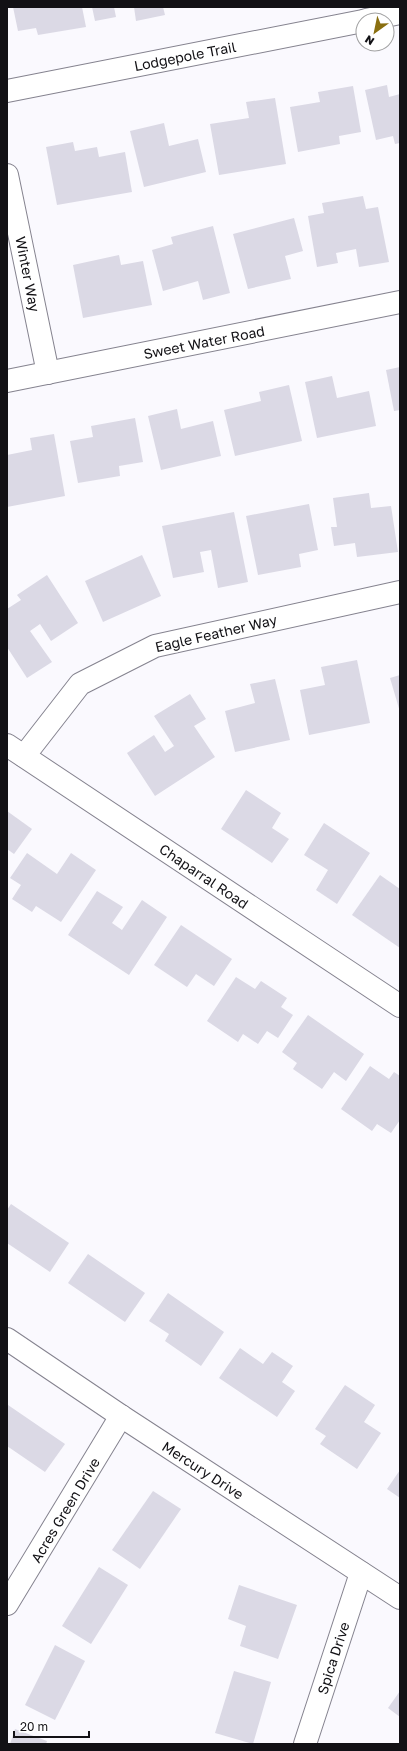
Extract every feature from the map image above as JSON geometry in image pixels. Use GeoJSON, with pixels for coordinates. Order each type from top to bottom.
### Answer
{"type":"FeatureCollection","features":[{"type":"Feature","properties":{"kind":"street","name":"Lodgepole Trail"},"geometry":{"type":"LineString","coordinates":[[7,91],[355,22]]}},
{"type":"Feature","properties":{"kind":"street","name":"Winter Way"},"geometry":{"type":"LineString","coordinates":[[7,175],[48,373]]}},
{"type":"Feature","properties":{"kind":"street","name":"Sweet Water Road"},"geometry":{"type":"LineString","coordinates":[[7,381],[400,302]]}},
{"type":"Feature","properties":{"kind":"street","name":"Eagle Feather Way"},"geometry":{"type":"LineString","coordinates":[[15,750],[80,684],[154,646],[400,592]]}},
{"type":"Feature","properties":{"kind":"street","name":"Chaparral Road"},"geometry":{"type":"LineString","coordinates":[[15,750],[400,1006]]}},
{"type":"Feature","properties":{"kind":"street","name":"Mercury Drive"},"geometry":{"type":"LineString","coordinates":[[7,1339],[121,1416],[400,1598]]}},
{"type":"Feature","properties":{"kind":"street","name":"Acres Green Drive"},"geometry":{"type":"LineString","coordinates":[[7,1604],[121,1416]]}},
{"type":"Feature","properties":{"kind":"street","name":"Spica Drive"},"geometry":{"type":"LineString","coordinates":[[305,1744],[361,1573]]}},
{"type":"Feature","properties":{"kind":"building"},"geometry":{"type":"Polygon","coordinates":[[[13,7],[82,7],[86,27],[38,35],[36,28],[18,31],[13,7]]]}},
{"type":"Feature","properties":{"kind":"building"},"geometry":{"type":"Polygon","coordinates":[[[92,7],[114,7],[116,17],[95,21],[92,7]]]}},
{"type":"Feature","properties":{"kind":"building"},"geometry":{"type":"Polygon","coordinates":[[[134,7],[163,7],[165,15],[136,21],[134,7]]]}},
{"type":"Feature","properties":{"kind":"building"},"geometry":{"type":"Polygon","coordinates":[[[387,85],[389,97],[400,94],[400,143],[395,144],[393,136],[376,140],[365,90],[387,85]]]}},
{"type":"Feature","properties":{"kind":"building"},"geometry":{"type":"Polygon","coordinates":[[[353,86],[361,132],[339,136],[340,144],[298,152],[290,107],[320,102],[318,92],[353,86]]]}},
{"type":"Feature","properties":{"kind":"building"},"geometry":{"type":"Polygon","coordinates":[[[275,98],[286,164],[219,175],[210,124],[249,118],[246,102],[275,98]]]}},
{"type":"Feature","properties":{"kind":"building"},"geometry":{"type":"Polygon","coordinates":[[[164,123],[169,146],[198,139],[206,172],[144,187],[130,131],[164,123]]]}},
{"type":"Feature","properties":{"kind":"building"},"geometry":{"type":"Polygon","coordinates":[[[73,142],[75,151],[97,147],[99,157],[125,152],[132,192],[57,205],[46,147],[73,142]]]}},
{"type":"Feature","properties":{"kind":"building"},"geometry":{"type":"Polygon","coordinates":[[[363,196],[366,209],[378,207],[389,262],[359,267],[356,249],[336,253],[338,263],[317,267],[308,216],[324,213],[322,203],[363,196]]]}},
{"type":"Feature","properties":{"kind":"building"},"geometry":{"type":"Polygon","coordinates":[[[294,218],[303,251],[285,256],[291,279],[248,289],[233,234],[294,218]]]}},
{"type":"Feature","properties":{"kind":"building"},"geometry":{"type":"Polygon","coordinates":[[[213,226],[230,293],[203,300],[198,281],[163,291],[152,250],[173,244],[171,237],[213,226]]]}},
{"type":"Feature","properties":{"kind":"building"},"geometry":{"type":"Polygon","coordinates":[[[119,255],[121,265],[143,261],[152,305],[83,318],[73,265],[119,255]]]}},
{"type":"Feature","properties":{"kind":"building"},"geometry":{"type":"Polygon","coordinates":[[[400,367],[400,410],[394,411],[386,370],[400,367]]]}},
{"type":"Feature","properties":{"kind":"building"},"geometry":{"type":"Polygon","coordinates":[[[332,376],[337,398],[369,391],[376,426],[317,438],[305,382],[332,376]]]}},
{"type":"Feature","properties":{"kind":"building"},"geometry":{"type":"Polygon","coordinates":[[[289,385],[302,441],[235,456],[224,410],[261,401],[259,392],[289,385]]]}},
{"type":"Feature","properties":{"kind":"building"},"geometry":{"type":"Polygon","coordinates":[[[177,409],[181,429],[213,421],[221,456],[161,470],[148,416],[177,409]]]}},
{"type":"Feature","properties":{"kind":"building"},"geometry":{"type":"Polygon","coordinates":[[[135,418],[143,462],[119,466],[120,476],[78,483],[70,441],[93,437],[91,426],[135,418]]]}},
{"type":"Feature","properties":{"kind":"building"},"geometry":{"type":"Polygon","coordinates":[[[54,434],[65,496],[7,507],[7,455],[32,450],[30,438],[54,434]]]}},
{"type":"Feature","properties":{"kind":"building"},"geometry":{"type":"Polygon","coordinates":[[[369,493],[371,508],[391,506],[398,552],[357,557],[355,543],[334,546],[331,527],[337,527],[333,498],[369,493]]]}},
{"type":"Feature","properties":{"kind":"building"},"geometry":{"type":"Polygon","coordinates":[[[309,504],[318,550],[299,554],[301,567],[258,575],[246,516],[309,504]]]}},
{"type":"Feature","properties":{"kind":"building"},"geometry":{"type":"Polygon","coordinates":[[[234,512],[248,582],[218,588],[211,550],[200,552],[204,572],[173,578],[162,526],[234,512]]]}},
{"type":"Feature","properties":{"kind":"building"},"geometry":{"type":"Polygon","coordinates":[[[142,555],[161,596],[103,622],[85,581],[142,555]]]}},
{"type":"Feature","properties":{"kind":"building"},"geometry":{"type":"Polygon","coordinates":[[[47,575],[78,623],[51,641],[40,624],[30,631],[52,662],[27,678],[7,647],[7,609],[21,600],[17,595],[47,575]]]}},
{"type":"Feature","properties":{"kind":"building"},"geometry":{"type":"Polygon","coordinates":[[[357,660],[370,723],[309,735],[300,690],[325,685],[321,667],[357,660]]]}},
{"type":"Feature","properties":{"kind":"building"},"geometry":{"type":"Polygon","coordinates":[[[400,675],[400,712],[390,678],[400,675]]]}},
{"type":"Feature","properties":{"kind":"building"},"geometry":{"type":"Polygon","coordinates":[[[275,679],[290,740],[235,752],[225,711],[255,703],[250,684],[275,679]]]}},
{"type":"Feature","properties":{"kind":"building"},"geometry":{"type":"Polygon","coordinates":[[[190,694],[206,719],[194,726],[215,757],[155,796],[127,753],[154,735],[165,752],[174,746],[154,716],[190,694]]]}},
{"type":"Feature","properties":{"kind":"building"},"geometry":{"type":"Polygon","coordinates":[[[246,790],[281,813],[272,828],[289,839],[272,863],[221,829],[246,790]]]}},
{"type":"Feature","properties":{"kind":"building"},"geometry":{"type":"Polygon","coordinates":[[[7,811],[32,829],[14,854],[7,849],[7,811]]]}},
{"type":"Feature","properties":{"kind":"building"},"geometry":{"type":"Polygon","coordinates":[[[324,823],[370,853],[337,904],[316,890],[328,870],[304,855],[324,823]]]}},
{"type":"Feature","properties":{"kind":"building"},"geometry":{"type":"Polygon","coordinates":[[[27,853],[57,874],[71,853],[96,870],[61,922],[36,906],[32,912],[12,899],[21,885],[10,878],[27,853]]]}},
{"type":"Feature","properties":{"kind":"building"},"geometry":{"type":"Polygon","coordinates":[[[380,875],[400,889],[400,948],[352,915],[380,875]]]}},
{"type":"Feature","properties":{"kind":"building"},"geometry":{"type":"Polygon","coordinates":[[[97,891],[123,907],[112,923],[122,930],[142,900],[167,917],[129,975],[68,935],[97,891]]]}},
{"type":"Feature","properties":{"kind":"building"},"geometry":{"type":"Polygon","coordinates":[[[181,925],[232,959],[214,986],[196,974],[187,987],[154,965],[181,925]]]}},
{"type":"Feature","properties":{"kind":"building"},"geometry":{"type":"Polygon","coordinates":[[[236,977],[255,989],[261,981],[287,998],[281,1007],[293,1015],[278,1038],[267,1031],[258,1044],[243,1034],[238,1042],[207,1021],[236,977]]]}},
{"type":"Feature","properties":{"kind":"building"},"geometry":{"type":"Polygon","coordinates":[[[308,1015],[364,1054],[346,1081],[334,1072],[322,1089],[293,1069],[297,1063],[282,1052],[308,1015]]]}},
{"type":"Feature","properties":{"kind":"building"},"geometry":{"type":"Polygon","coordinates":[[[370,1066],[389,1079],[394,1072],[400,1076],[400,1120],[391,1133],[377,1124],[372,1131],[341,1109],[370,1066]]]}},
{"type":"Feature","properties":{"kind":"building"},"geometry":{"type":"Polygon","coordinates":[[[11,1204],[69,1243],[50,1272],[7,1243],[7,1210],[11,1204]]]}},
{"type":"Feature","properties":{"kind":"building"},"geometry":{"type":"Polygon","coordinates":[[[88,1254],[145,1293],[125,1322],[68,1283],[88,1254]]]}},
{"type":"Feature","properties":{"kind":"building"},"geometry":{"type":"Polygon","coordinates":[[[168,1293],[224,1332],[201,1366],[165,1341],[169,1334],[149,1321],[168,1293]]]}},
{"type":"Feature","properties":{"kind":"building"},"geometry":{"type":"Polygon","coordinates":[[[240,1348],[263,1364],[272,1352],[293,1366],[282,1382],[295,1391],[277,1417],[219,1378],[240,1348]]]}},
{"type":"Feature","properties":{"kind":"building"},"geometry":{"type":"Polygon","coordinates":[[[345,1385],[375,1405],[364,1422],[381,1433],[357,1469],[320,1444],[326,1436],[315,1429],[345,1385]]]}},
{"type":"Feature","properties":{"kind":"building"},"geometry":{"type":"Polygon","coordinates":[[[8,1405],[65,1444],[45,1472],[7,1446],[8,1405]]]}},
{"type":"Feature","properties":{"kind":"building"},"geometry":{"type":"Polygon","coordinates":[[[400,1470],[400,1498],[387,1489],[400,1470]]]}},
{"type":"Feature","properties":{"kind":"building"},"geometry":{"type":"Polygon","coordinates":[[[153,1491],[181,1509],[140,1569],[112,1550],[153,1491]]]}},
{"type":"Feature","properties":{"kind":"building"},"geometry":{"type":"Polygon","coordinates":[[[99,1567],[128,1585],[91,1644],[62,1626],[99,1567]]]}},
{"type":"Feature","properties":{"kind":"building"},"geometry":{"type":"Polygon","coordinates":[[[239,1585],[297,1605],[278,1659],[240,1646],[246,1626],[228,1619],[239,1585]]]}},
{"type":"Feature","properties":{"kind":"building"},"geometry":{"type":"Polygon","coordinates":[[[55,1645],[85,1661],[55,1720],[25,1705],[55,1645]]]}},
{"type":"Feature","properties":{"kind":"building"},"geometry":{"type":"Polygon","coordinates":[[[234,1671],[271,1682],[253,1744],[215,1733],[234,1671]]]}},
{"type":"Feature","properties":{"kind":"building"},"geometry":{"type":"Polygon","coordinates":[[[400,1691],[400,1717],[388,1708],[400,1691]]]}},
{"type":"Feature","properties":{"kind":"building"},"geometry":{"type":"Polygon","coordinates":[[[15,1729],[47,1741],[46,1744],[10,1744],[15,1729]]]}}]}
